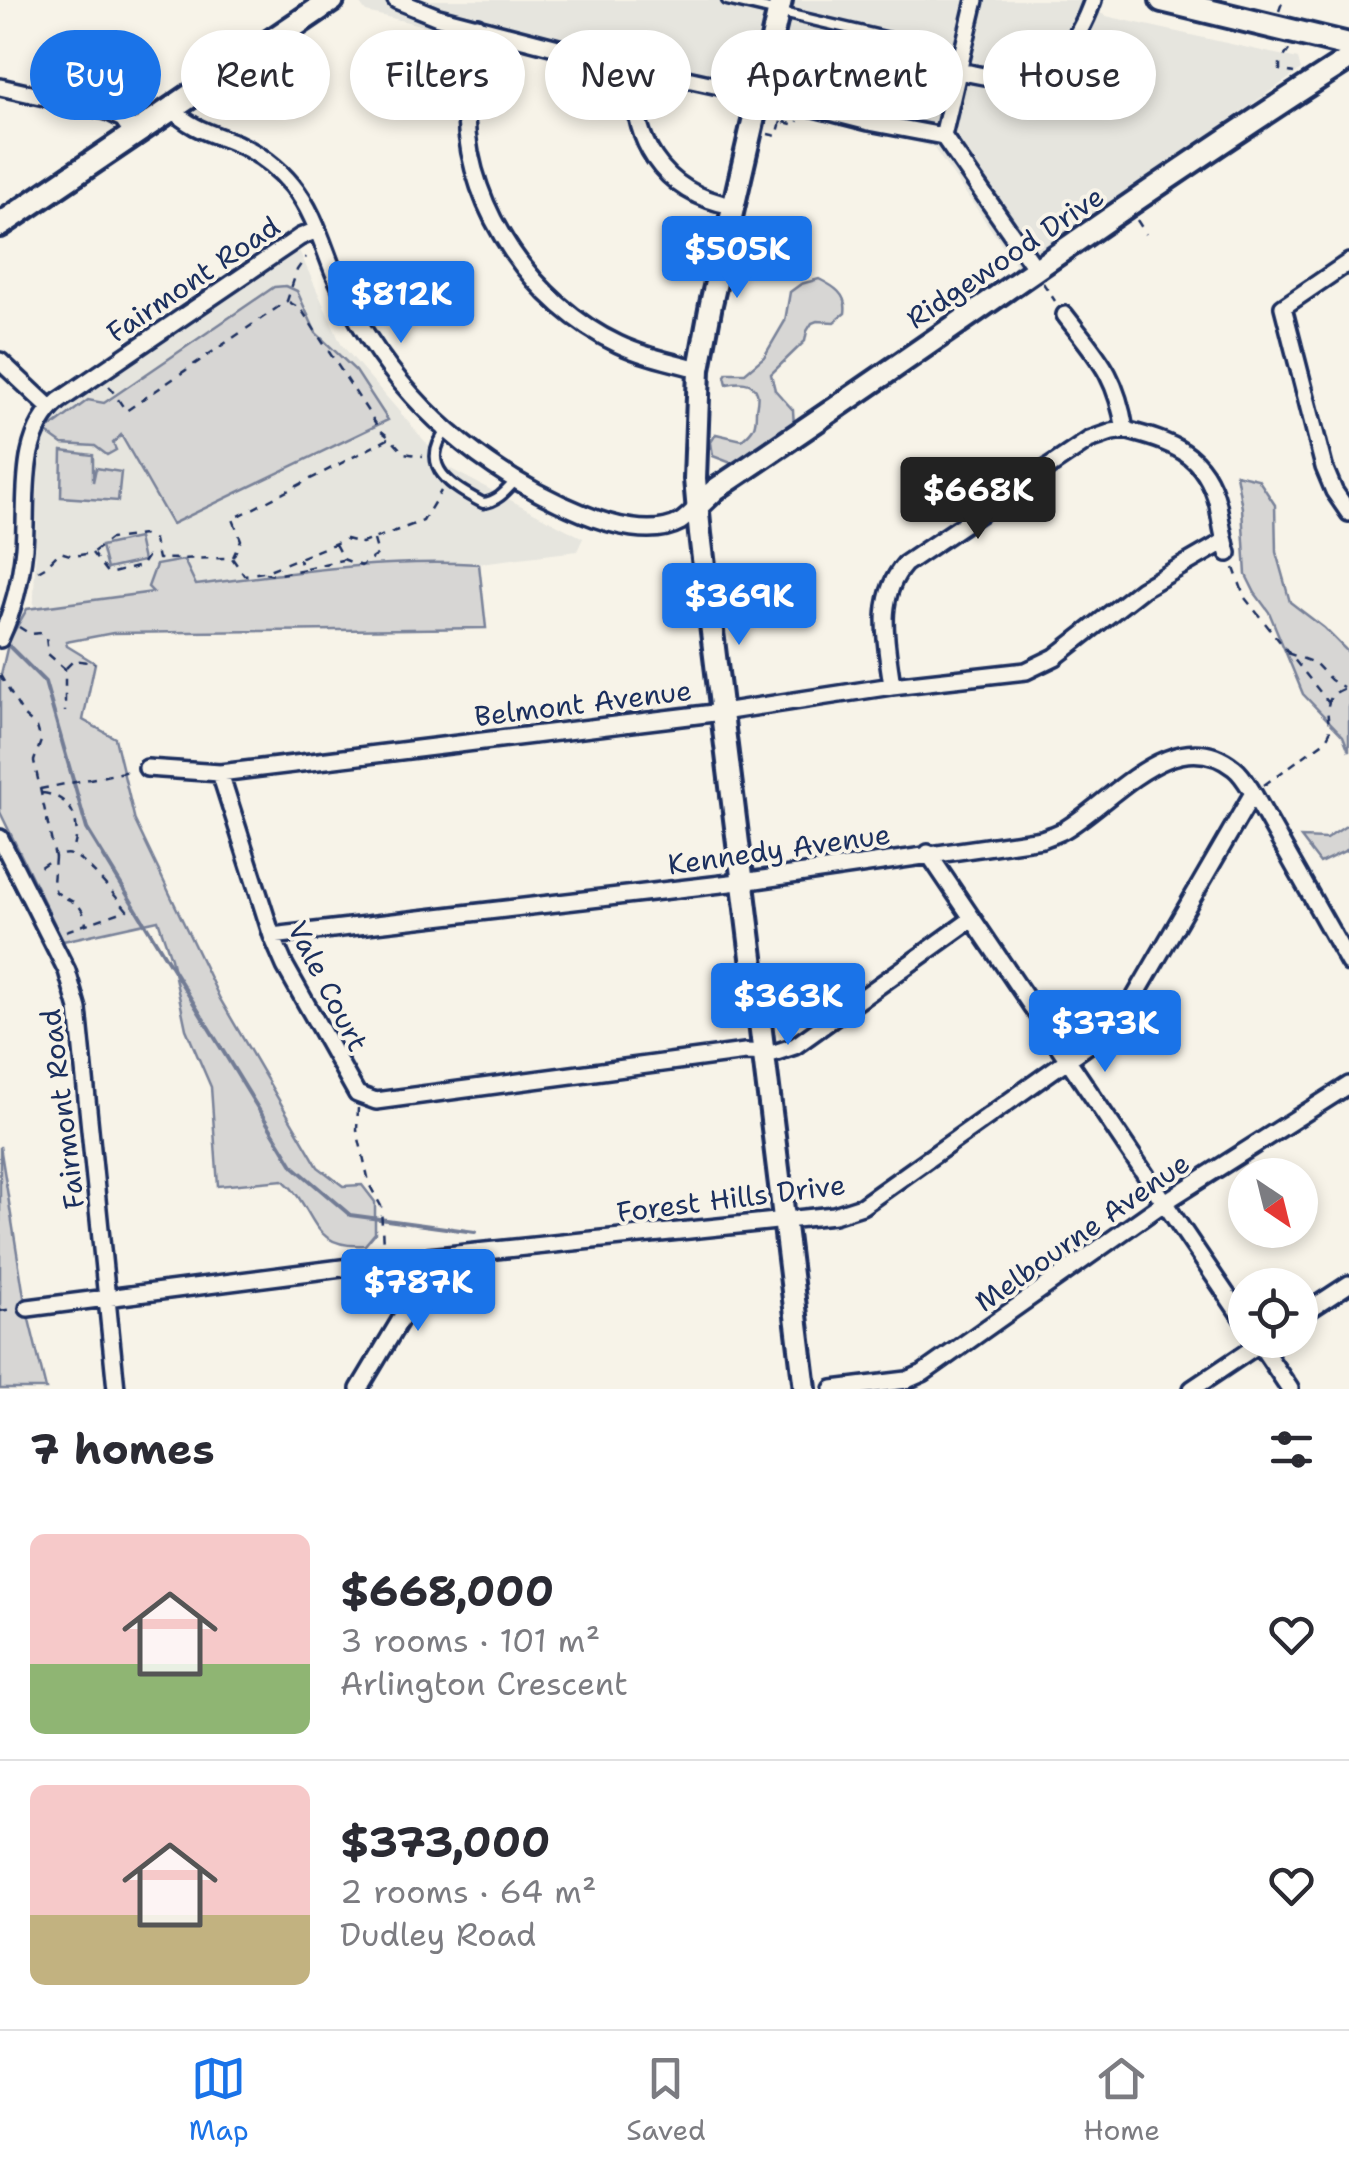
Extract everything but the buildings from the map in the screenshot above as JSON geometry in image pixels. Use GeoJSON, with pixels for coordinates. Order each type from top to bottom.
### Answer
{"type":"FeatureCollection","features":[{"type":"Feature","properties":{"kind":"main road"},"geometry":{"type":"LineString","coordinates":[[0,226],[331,0]]}},
{"type":"Feature","properties":{"kind":"main road"},"geometry":{"type":"LineString","coordinates":[[1162,0],[1349,45]]}},
{"type":"Feature","properties":{"kind":"street"},"geometry":{"type":"LineString","coordinates":[[396,0],[438,16],[545,44]]}},
{"type":"Feature","properties":{"kind":"street"},"geometry":{"type":"LineString","coordinates":[[963,50],[975,0]]}},
{"type":"Feature","properties":{"kind":"street"},"geometry":{"type":"LineString","coordinates":[[963,64],[1004,78],[1020,78],[1040,70],[1061,56],[1077,38],[1094,0]]}},
{"type":"Feature","properties":{"kind":"street"},"geometry":{"type":"LineString","coordinates":[[773,30],[779,5]]}},
{"type":"Feature","properties":{"kind":"street"},"geometry":{"type":"LineString","coordinates":[[477,26],[466,120],[481,191],[512,254],[536,284],[594,330],[637,352],[699,369]]}},
{"type":"Feature","properties":{"kind":"street","name":"Ridgewood Drive"},"geometry":{"type":"LineString","coordinates":[[697,507],[716,489],[1036,268],[1349,59]]}},
{"type":"Feature","properties":{"kind":"street"},"geometry":{"type":"LineString","coordinates":[[0,86],[107,111],[123,119],[134,135]]}},
{"type":"Feature","properties":{"kind":"street"},"geometry":{"type":"LineString","coordinates":[[172,108],[190,125],[266,160],[294,188],[305,204],[349,306],[392,372],[447,430],[515,482],[554,502],[626,528],[676,524],[697,507]]}},
{"type":"Feature","properties":{"kind":"street"},"geometry":{"type":"LineString","coordinates":[[637,120],[644,142],[660,168],[692,191],[733,206]]}},
{"type":"Feature","properties":{"kind":"street"},"geometry":{"type":"LineString","coordinates":[[752,120],[699,369],[695,480],[805,1389]]}},
{"type":"Feature","properties":{"kind":"street"},"geometry":{"type":"LineString","coordinates":[[861,120],[943,136],[1036,268]]}},
{"type":"Feature","properties":{"kind":"street"},"geometry":{"type":"LineString","coordinates":[[943,136],[947,120]]}},
{"type":"Feature","properties":{"kind":"street","name":"Fairmont Road"},"geometry":{"type":"LineString","coordinates":[[50,408],[300,236],[317,230]]}},
{"type":"Feature","properties":{"kind":"street"},"geometry":{"type":"LineString","coordinates":[[1349,262],[1284,307],[1324,467],[1349,513]]}},
{"type":"Feature","properties":{"kind":"street"},"geometry":{"type":"LineString","coordinates":[[1065,315],[1106,367],[1115,386],[1124,430]]}},
{"type":"Feature","properties":{"kind":"street"},"geometry":{"type":"LineString","coordinates":[[0,360],[50,408],[44,414],[26,474],[22,561],[7,630]]}},
{"type":"Feature","properties":{"kind":"street"},"geometry":{"type":"LineString","coordinates":[[892,686],[884,615],[896,575],[905,564],[1089,440],[1124,430],[1167,441],[1192,457],[1217,500],[1226,547]]}},
{"type":"Feature","properties":{"kind":"street","name":"Belmont Avenue"},"geometry":{"type":"LineString","coordinates":[[147,768],[220,773],[1026,671],[1055,657],[1142,589],[1226,547]]}},
{"type":"Feature","properties":{"kind":"street","name":"Kennedy Avenue"},"geometry":{"type":"LineString","coordinates":[[272,936],[743,881],[1042,839],[1062,831],[1158,762],[1193,752],[1218,757],[1238,770],[1349,963]]}},
{"type":"Feature","properties":{"kind":"street","name":"Vale Court"},"geometry":{"type":"LineString","coordinates":[[220,773],[272,936],[357,1094],[376,1101],[745,1052],[780,1052],[795,1046],[972,919]]}},
{"type":"Feature","properties":{"kind":"street","name":"Forest Hills Drive"},"geometry":{"type":"LineString","coordinates":[[28,1308],[428,1256],[834,1215],[862,1206],[1115,1026],[1253,793]]}},
{"type":"Feature","properties":{"kind":"street","name":"Fairmont Road"},"geometry":{"type":"LineString","coordinates":[[0,838],[68,971],[78,1009],[116,1389]]}},
{"type":"Feature","properties":{"kind":"street"},"geometry":{"type":"LineString","coordinates":[[928,854],[1228,1296]]}},
{"type":"Feature","properties":{"kind":"street","name":"Melbourne Avenue"},"geometry":{"type":"LineString","coordinates":[[834,1389],[907,1380],[923,1373],[1165,1202],[1349,1086]]}},
{"type":"Feature","properties":{"kind":"street"},"geometry":{"type":"LineString","coordinates":[[359,1389],[414,1297],[428,1256]]}},
{"type":"Feature","properties":{"kind":"street"},"geometry":{"type":"LineString","coordinates":[[1318,1304],[1349,1284]]}},
{"type":"Feature","properties":{"kind":"street"},"geometry":{"type":"LineString","coordinates":[[1192,1389],[1236,1358]]}},
{"type":"Feature","properties":{"kind":"street"},"geometry":{"type":"LineString","coordinates":[[1271,1358],[1290,1389]]}},
{"type":"Feature","properties":{"kind":"lane"},"geometry":{"type":"LineString","coordinates":[[727,0],[779,5],[857,30]]}},
{"type":"Feature","properties":{"kind":"lane"},"geometry":{"type":"LineString","coordinates":[[447,430],[434,452],[446,480],[483,503],[495,500],[515,482]]}},
{"type":"Feature","properties":{"kind":"path"},"geometry":{"type":"LineString","coordinates":[[1278,12],[1282,0]]}},
{"type":"Feature","properties":{"kind":"path"},"geometry":{"type":"LineString","coordinates":[[1290,49],[1280,63],[1280,70],[1298,74]]}},
{"type":"Feature","properties":{"kind":"path"},"geometry":{"type":"LineString","coordinates":[[767,134],[777,136],[782,122],[796,125],[799,120]]}},
{"type":"Feature","properties":{"kind":"path"},"geometry":{"type":"LineString","coordinates":[[1134,215],[1146,234]]}},
{"type":"Feature","properties":{"kind":"path"},"geometry":{"type":"LineString","coordinates":[[108,384],[126,411],[288,301],[296,270],[306,257]]}},
{"type":"Feature","properties":{"kind":"path"},"geometry":{"type":"LineString","coordinates":[[288,301],[301,309],[380,430],[404,452],[424,456]]}},
{"type":"Feature","properties":{"kind":"path"},"geometry":{"type":"LineString","coordinates":[[232,558],[241,540],[232,520],[390,438]]}},
{"type":"Feature","properties":{"kind":"path"},"geometry":{"type":"LineString","coordinates":[[232,558],[244,575],[264,572],[346,539],[362,543],[423,521],[442,489]]}},
{"type":"Feature","properties":{"kind":"path"},"geometry":{"type":"LineString","coordinates":[[31,575],[60,552],[73,556],[92,554],[110,539],[143,535],[154,540],[158,559],[232,558]]}},
{"type":"Feature","properties":{"kind":"path"},"geometry":{"type":"LineString","coordinates":[[264,572],[274,575],[343,559],[362,566],[378,554],[373,539]]}},
{"type":"Feature","properties":{"kind":"path"},"geometry":{"type":"LineString","coordinates":[[335,543],[343,559]]}},
{"type":"Feature","properties":{"kind":"path"},"geometry":{"type":"LineString","coordinates":[[1226,547],[1245,598],[1328,702]]}},
{"type":"Feature","properties":{"kind":"path"},"geometry":{"type":"LineString","coordinates":[[92,554],[108,574],[141,566],[147,557],[157,553]]}},
{"type":"Feature","properties":{"kind":"path"},"geometry":{"type":"LineString","coordinates":[[298,558],[304,569]]}},
{"type":"Feature","properties":{"kind":"path"},"geometry":{"type":"LineString","coordinates":[[7,630],[41,633],[46,637],[48,654],[65,670]]}},
{"type":"Feature","properties":{"kind":"path"},"geometry":{"type":"LineString","coordinates":[[1253,793],[1325,741],[1330,732],[1328,702],[1347,687],[1332,680],[1315,663],[1287,652]]}},
{"type":"Feature","properties":{"kind":"path"},"geometry":{"type":"LineString","coordinates":[[65,712],[65,670],[74,660],[95,663]]}},
{"type":"Feature","properties":{"kind":"path"},"geometry":{"type":"LineString","coordinates":[[0,675],[24,716],[37,727],[41,741],[34,761],[55,857],[53,884],[56,892],[82,909],[86,924]]}},
{"type":"Feature","properties":{"kind":"path"},"geometry":{"type":"LineString","coordinates":[[41,791],[147,768]]}},
{"type":"Feature","properties":{"kind":"path"},"geometry":{"type":"LineString","coordinates":[[41,791],[71,805],[77,822],[72,855]]}},
{"type":"Feature","properties":{"kind":"path"},"geometry":{"type":"LineString","coordinates":[[20,880],[55,857],[72,855],[101,879],[126,910],[60,933]]}},
{"type":"Feature","properties":{"kind":"path"},"geometry":{"type":"LineString","coordinates":[[357,1094],[357,1130],[370,1186],[381,1206],[383,1240]]}},
{"type":"Feature","properties":{"kind":"shaded area"},"geometry":{"type":"Polygon","coordinates":[[[357,0],[1082,0],[1081,3],[1106,16],[1298,59],[1301,70],[1017,266],[933,147],[820,120],[963,120],[963,30],[711,30],[711,94],[691,89],[691,30],[545,30],[545,55],[525,50],[525,30],[442,30],[366,12],[357,0]]]}},
{"type":"Feature","properties":{"kind":"shaded area"},"geometry":{"type":"Polygon","coordinates":[[[297,246],[341,344],[447,467],[583,538],[577,551],[33,627],[39,445],[54,410],[297,246]]]}},
{"type":"Feature","properties":{"kind":"shaded area"},"geometry":{"type":"Polygon","coordinates":[[[819,279],[842,296],[845,313],[834,322],[812,323],[805,341],[771,374],[775,390],[793,410],[794,426],[740,462],[713,456],[711,442],[716,434],[742,440],[756,420],[755,389],[745,383],[727,384],[725,376],[745,373],[764,357],[785,321],[790,292],[819,279]]]}},
{"type":"Feature","properties":{"kind":"shaded area"},"geometry":{"type":"Polygon","coordinates":[[[286,286],[297,291],[316,333],[356,371],[388,420],[172,524],[121,435],[113,443],[116,450],[107,455],[95,446],[62,444],[45,432],[88,400],[104,403],[274,287],[286,286]]]}},
{"type":"Feature","properties":{"kind":"shaded area"},"geometry":{"type":"Polygon","coordinates":[[[62,451],[93,455],[93,482],[96,468],[121,472],[118,501],[61,497],[62,451]]]}},
{"type":"Feature","properties":{"kind":"shaded area"},"geometry":{"type":"Polygon","coordinates":[[[1236,474],[1258,479],[1275,505],[1276,552],[1290,602],[1349,653],[1349,751],[1343,736],[1303,694],[1269,612],[1246,575],[1236,474]]]}},
{"type":"Feature","properties":{"kind":"shaded area"},"geometry":{"type":"Polygon","coordinates":[[[138,538],[143,561],[107,569],[101,546],[138,538]]]}},
{"type":"Feature","properties":{"kind":"shaded area"},"geometry":{"type":"Polygon","coordinates":[[[184,560],[196,585],[372,565],[479,564],[486,628],[113,633],[66,642],[95,663],[83,720],[115,738],[135,821],[220,999],[318,1167],[343,1186],[362,1185],[375,1202],[375,1233],[365,1245],[347,1245],[323,1234],[283,1180],[218,1186],[211,1087],[186,1029],[171,958],[158,920],[63,941],[0,812],[0,679],[9,640],[27,609],[153,592],[148,587],[156,565],[184,560]]]}},
{"type":"Feature","properties":{"kind":"shaded area"},"geometry":{"type":"Polygon","coordinates":[[[1349,824],[1349,849],[1320,863],[1301,838],[1326,839],[1349,824]]]}},
{"type":"Feature","properties":{"kind":"shaded area"},"geometry":{"type":"Polygon","coordinates":[[[0,1146],[25,1303],[46,1389],[0,1389],[0,1146]]]}},
{"type":"Feature","properties":{"kind":"waterway"},"geometry":{"type":"LineString","coordinates":[[5,642],[45,682],[87,829],[294,1167],[350,1215],[475,1232]]}}]}
